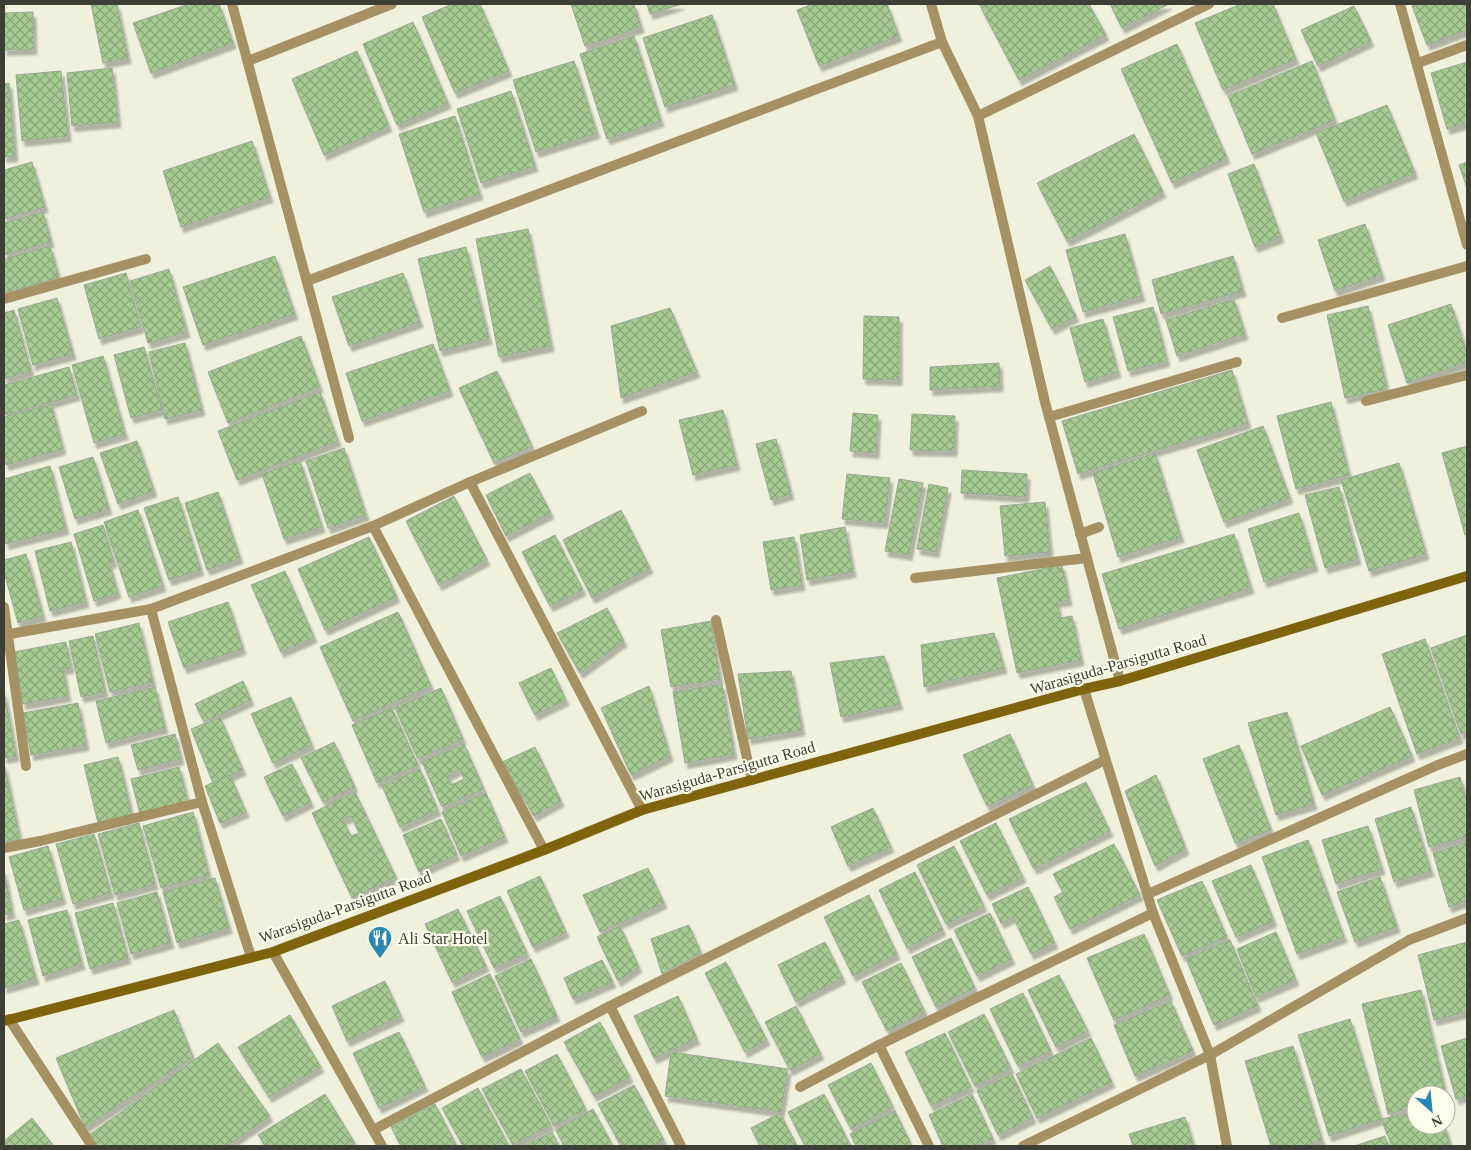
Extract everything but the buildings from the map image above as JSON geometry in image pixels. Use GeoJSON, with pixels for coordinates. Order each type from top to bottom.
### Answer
{"type":"FeatureCollection","features":[{"type":"Feature","properties":{"kind":"street"},"geometry":{"type":"LineString","coordinates":[[232,4],[349,438]]}},
{"type":"Feature","properties":{"kind":"street"},"geometry":{"type":"LineString","coordinates":[[248,61],[392,4]]}},
{"type":"Feature","properties":{"kind":"street"},"geometry":{"type":"LineString","coordinates":[[930,4],[942,42],[978,116],[1049,417],[1120,681]]}},
{"type":"Feature","properties":{"kind":"street"},"geometry":{"type":"LineString","coordinates":[[978,116],[1209,4]]}},
{"type":"Feature","properties":{"kind":"street"},"geometry":{"type":"LineString","coordinates":[[1400,4],[1467,245]]}},
{"type":"Feature","properties":{"kind":"street"},"geometry":{"type":"LineString","coordinates":[[307,281],[942,42]]}},
{"type":"Feature","properties":{"kind":"street"},"geometry":{"type":"LineString","coordinates":[[1418,64],[1467,45]]}},
{"type":"Feature","properties":{"kind":"street"},"geometry":{"type":"LineString","coordinates":[[4,299],[146,259]]}},
{"type":"Feature","properties":{"kind":"street"},"geometry":{"type":"LineString","coordinates":[[1282,318],[1467,266]]}},
{"type":"Feature","properties":{"kind":"street"},"geometry":{"type":"LineString","coordinates":[[1049,417],[1237,362]]}},
{"type":"Feature","properties":{"kind":"street"},"geometry":{"type":"LineString","coordinates":[[1366,401],[1467,375]]}},
{"type":"Feature","properties":{"kind":"street"},"geometry":{"type":"LineString","coordinates":[[6,634],[151,609],[373,526],[470,482],[642,411]]}},
{"type":"Feature","properties":{"kind":"street"},"geometry":{"type":"LineString","coordinates":[[470,482],[642,810]]}},
{"type":"Feature","properties":{"kind":"street"},"geometry":{"type":"LineString","coordinates":[[373,526],[544,850]]}},
{"type":"Feature","properties":{"kind":"street"},"geometry":{"type":"LineString","coordinates":[[1080,534],[1099,527]]}},
{"type":"Feature","properties":{"kind":"street"},"geometry":{"type":"LineString","coordinates":[[915,578],[1087,558]]}},
{"type":"Feature","properties":{"kind":"street","name":"Warasiguda-Parsigutta Road"},"geometry":{"type":"LineString","coordinates":[[6,1020],[251,956],[273,952],[544,850],[642,810],[1084,689],[1120,681],[1467,576]]}},
{"type":"Feature","properties":{"kind":"street"},"geometry":{"type":"LineString","coordinates":[[4,607],[6,634],[26,766]]}},
{"type":"Feature","properties":{"kind":"street"},"geometry":{"type":"LineString","coordinates":[[151,609],[202,802],[251,956]]}},
{"type":"Feature","properties":{"kind":"street"},"geometry":{"type":"LineString","coordinates":[[716,620],[752,780]]}},
{"type":"Feature","properties":{"kind":"street"},"geometry":{"type":"LineString","coordinates":[[1084,689],[1153,913],[1210,1055],[1227,1146]]}},
{"type":"Feature","properties":{"kind":"street"},"geometry":{"type":"LineString","coordinates":[[1148,894],[1438,764],[1467,754]]}},
{"type":"Feature","properties":{"kind":"street"},"geometry":{"type":"LineString","coordinates":[[373,1130],[610,1006],[1105,760]]}},
{"type":"Feature","properties":{"kind":"street"},"geometry":{"type":"LineString","coordinates":[[4,848],[202,802]]}},
{"type":"Feature","properties":{"kind":"street"},"geometry":{"type":"LineString","coordinates":[[800,1087],[879,1045],[1153,913]]}},
{"type":"Feature","properties":{"kind":"street"},"geometry":{"type":"LineString","coordinates":[[1023,1146],[1210,1055],[1409,940],[1467,918]]}},
{"type":"Feature","properties":{"kind":"street"},"geometry":{"type":"LineString","coordinates":[[273,952],[382,1146]]}},
{"type":"Feature","properties":{"kind":"street"},"geometry":{"type":"LineString","coordinates":[[610,1006],[680,1146]]}},
{"type":"Feature","properties":{"kind":"street"},"geometry":{"type":"LineString","coordinates":[[6,1020],[92,1146]]}},
{"type":"Feature","properties":{"kind":"street"},"geometry":{"type":"LineString","coordinates":[[879,1045],[929,1146]]}},
{"type":"Feature","properties":{"kind":"place","name":"Ali Star Hotel"},"geometry":{"type":"Point","coordinates":[380,959]}}]}
